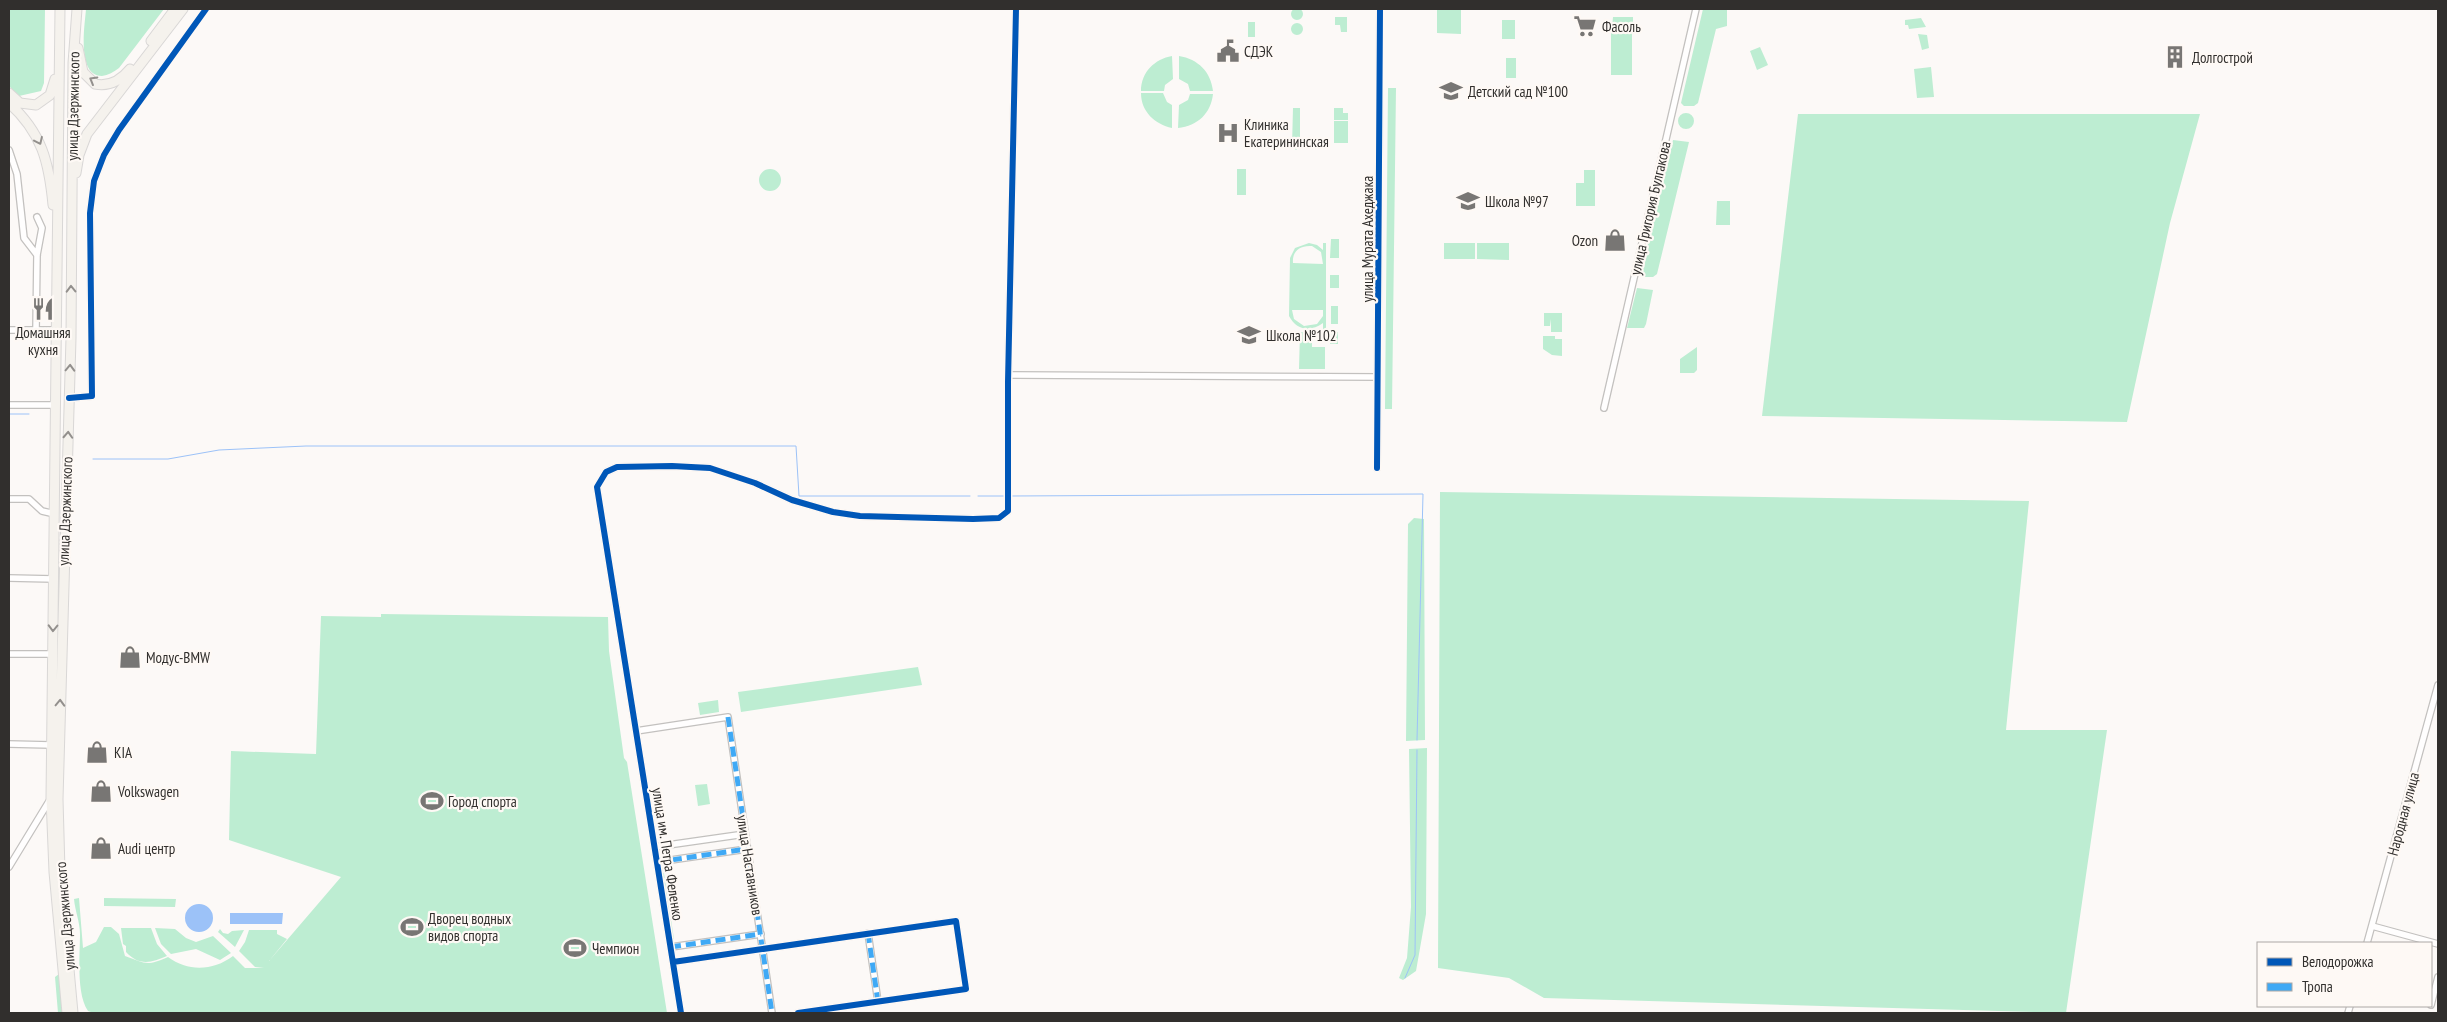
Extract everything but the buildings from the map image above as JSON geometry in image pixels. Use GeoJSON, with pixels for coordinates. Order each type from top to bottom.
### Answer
{"type":"FeatureCollection","features":[{"type":"Feature","properties":{"kind":"main road"},"geometry":{"type":"LineString","coordinates":[[9,93],[20,103],[31,106],[42,103],[51,93],[54,85],[59,9]]}},
{"type":"Feature","properties":{"kind":"main road","name":"улица Дзержинского"},"geometry":{"type":"LineString","coordinates":[[59,9],[51,798],[54,872],[67,1013]]}},
{"type":"Feature","properties":{"kind":"main road"},"geometry":{"type":"LineString","coordinates":[[77,9],[79,57],[82,68],[90,80],[103,85],[122,78],[175,9]]}},
{"type":"Feature","properties":{"kind":"main road","name":"улица Дзержинского"},"geometry":{"type":"LineString","coordinates":[[73,1013],[60,871],[58,799],[70,398],[70,223],[73,63],[77,9]]}},
{"type":"Feature","properties":{"kind":"main road"},"geometry":{"type":"LineString","coordinates":[[70,223],[78,161],[86,134],[183,9]]}},
{"type":"Feature","properties":{"kind":"main road"},"geometry":{"type":"LineString","coordinates":[[9,103],[29,124],[45,156],[52,192],[57,260]]}},
{"type":"Feature","properties":{"kind":"street"},"geometry":{"type":"LineString","coordinates":[[70,398],[92,396],[90,213],[91,192],[98,169],[119,130],[206,9]]}},
{"type":"Feature","properties":{"kind":"street"},"geometry":{"type":"LineString","coordinates":[[1016,9],[1008,375],[1378,377]]}},
{"type":"Feature","properties":{"kind":"street","name":"улица Мурата Ахеджака"},"geometry":{"type":"LineString","coordinates":[[1377,468],[1380,9]]}},
{"type":"Feature","properties":{"kind":"street","name":"улица Григория Булгакова"},"geometry":{"type":"LineString","coordinates":[[1604,408],[1696,9]]}},
{"type":"Feature","properties":{"kind":"street"},"geometry":{"type":"LineString","coordinates":[[9,150],[17,174],[24,238],[37,256]]}},
{"type":"Feature","properties":{"kind":"street"},"geometry":{"type":"LineString","coordinates":[[36,330],[37,256],[42,228],[38,217]]}},
{"type":"Feature","properties":{"kind":"street"},"geometry":{"type":"LineString","coordinates":[[9,330],[56,330]]}},
{"type":"Feature","properties":{"kind":"street","name":"улица им. Петра Феленко"},"geometry":{"type":"LineString","coordinates":[[681,1013],[597,487],[606,472],[617,466],[710,468],[755,483],[792,500],[833,512],[860,516],[999,518],[1008,511],[1008,375]]}},
{"type":"Feature","properties":{"kind":"street"},"geometry":{"type":"LineString","coordinates":[[9,405],[56,405]]}},
{"type":"Feature","properties":{"kind":"street"},"geometry":{"type":"LineString","coordinates":[[9,500],[29,499],[42,511],[55,514]]}},
{"type":"Feature","properties":{"kind":"street"},"geometry":{"type":"LineString","coordinates":[[9,578],[54,579]]}},
{"type":"Feature","properties":{"kind":"street"},"geometry":{"type":"LineString","coordinates":[[9,654],[52,654]]}},
{"type":"Feature","properties":{"kind":"street","name":"Народная улица"},"geometry":{"type":"LineString","coordinates":[[2368,942],[2438,685]]}},
{"type":"Feature","properties":{"kind":"street","name":"улица Наставников"},"geometry":{"type":"LineString","coordinates":[[636,731],[728,718],[772,1013]]}},
{"type":"Feature","properties":{"kind":"street"},"geometry":{"type":"LineString","coordinates":[[9,744],[51,745]]}},
{"type":"Feature","properties":{"kind":"street"},"geometry":{"type":"LineString","coordinates":[[9,867],[51,798]]}},
{"type":"Feature","properties":{"kind":"street"},"geometry":{"type":"LineString","coordinates":[[654,846],[745,834]]}},
{"type":"Feature","properties":{"kind":"street"},"geometry":{"type":"LineString","coordinates":[[657,862],[747,849]]}},
{"type":"Feature","properties":{"kind":"street"},"geometry":{"type":"LineString","coordinates":[[673,962],[956,921],[966,989],[798,1013]]}},
{"type":"Feature","properties":{"kind":"street"},"geometry":{"type":"LineString","coordinates":[[2372,926],[2431,942]]}},
{"type":"Feature","properties":{"kind":"street"},"geometry":{"type":"LineString","coordinates":[[671,947],[761,934]]}},
{"type":"Feature","properties":{"kind":"street"},"geometry":{"type":"LineString","coordinates":[[868,934],[878,1002]]}},
{"type":"Feature","properties":{"kind":"street"},"geometry":{"type":"LineString","coordinates":[[2432,1001],[2438,977]]}},
{"type":"Feature","properties":{"kind":"green space"},"geometry":{"type":"Polygon","coordinates":[[[1299,8],[1302,9],[1302,19],[1295,20],[1292,19],[1291,12],[1292,9],[1299,8]]]}},
{"type":"Feature","properties":{"kind":"green space"},"geometry":{"type":"Polygon","coordinates":[[[9,9],[45,9],[44,83],[41,91],[19,96],[9,86],[9,9]]]}},
{"type":"Feature","properties":{"kind":"green space"},"geometry":{"type":"Polygon","coordinates":[[[86,9],[164,9],[119,68],[102,76],[94,74],[88,68],[85,59],[86,9]]]}},
{"type":"Feature","properties":{"kind":"green space"},"geometry":{"type":"Polygon","coordinates":[[[1437,9],[1461,9],[1461,34],[1437,33],[1437,9]]]}},
{"type":"Feature","properties":{"kind":"green space"},"geometry":{"type":"Polygon","coordinates":[[[1703,9],[1727,9],[1727,26],[1716,29],[1698,103],[1694,106],[1684,106],[1681,103],[1703,9]]]}},
{"type":"Feature","properties":{"kind":"green space"},"geometry":{"type":"Polygon","coordinates":[[[1335,17],[1347,17],[1347,32],[1341,32],[1340,25],[1335,25],[1335,17]]]}},
{"type":"Feature","properties":{"kind":"green space"},"geometry":{"type":"Polygon","coordinates":[[[1613,17],[1633,17],[1633,29],[1612,28],[1613,17]]]}},
{"type":"Feature","properties":{"kind":"green space"},"geometry":{"type":"Polygon","coordinates":[[[1921,18],[1926,27],[1909,29],[1908,25],[1905,25],[1905,20],[1921,18]]]}},
{"type":"Feature","properties":{"kind":"green space"},"geometry":{"type":"Polygon","coordinates":[[[1502,20],[1515,20],[1515,39],[1502,39],[1502,20]]]}},
{"type":"Feature","properties":{"kind":"green space"},"geometry":{"type":"Polygon","coordinates":[[[1248,22],[1255,22],[1255,37],[1248,37],[1248,22]]]}},
{"type":"Feature","properties":{"kind":"green space"},"geometry":{"type":"Polygon","coordinates":[[[1299,23],[1302,24],[1302,34],[1295,35],[1292,34],[1291,27],[1292,24],[1299,23]]]}},
{"type":"Feature","properties":{"kind":"green space"},"geometry":{"type":"Polygon","coordinates":[[[1611,33],[1632,33],[1632,75],[1611,75],[1611,33]]]}},
{"type":"Feature","properties":{"kind":"green space"},"geometry":{"type":"Polygon","coordinates":[[[1918,34],[1927,35],[1929,48],[1922,50],[1918,34]]]}},
{"type":"Feature","properties":{"kind":"green space"},"geometry":{"type":"Polygon","coordinates":[[[1760,47],[1768,65],[1757,70],[1750,51],[1760,47]]]}},
{"type":"Feature","properties":{"kind":"green space"},"geometry":{"type":"Polygon","coordinates":[[[1172,56],[1173,79],[1165,85],[1164,91],[1141,91],[1146,72],[1155,63],[1172,56]]]}},
{"type":"Feature","properties":{"kind":"green space"},"geometry":{"type":"Polygon","coordinates":[[[1179,56],[1198,63],[1210,78],[1213,91],[1190,91],[1188,84],[1179,79],[1179,56]]]}},
{"type":"Feature","properties":{"kind":"green space"},"geometry":{"type":"Polygon","coordinates":[[[1506,58],[1516,58],[1516,78],[1506,78],[1506,58]]]}},
{"type":"Feature","properties":{"kind":"green space"},"geometry":{"type":"Polygon","coordinates":[[[1931,67],[1934,97],[1917,98],[1914,69],[1931,67]]]}},
{"type":"Feature","properties":{"kind":"green space"},"geometry":{"type":"Polygon","coordinates":[[[1388,88],[1396,88],[1392,409],[1385,409],[1388,88]]]}},
{"type":"Feature","properties":{"kind":"green space"},"geometry":{"type":"Polygon","coordinates":[[[1141,93],[1163,93],[1167,102],[1172,105],[1172,128],[1160,124],[1150,116],[1143,106],[1141,93]]]}},
{"type":"Feature","properties":{"kind":"green space"},"geometry":{"type":"Polygon","coordinates":[[[1190,94],[1213,94],[1210,107],[1192,125],[1178,128],[1179,105],[1188,100],[1190,94]]]}},
{"type":"Feature","properties":{"kind":"green space"},"geometry":{"type":"Polygon","coordinates":[[[1293,108],[1300,108],[1300,146],[1296,150],[1292,146],[1293,108]]]}},
{"type":"Feature","properties":{"kind":"green space"},"geometry":{"type":"Polygon","coordinates":[[[1334,108],[1343,108],[1343,113],[1348,113],[1348,120],[1334,120],[1334,108]]]}},
{"type":"Feature","properties":{"kind":"green space"},"geometry":{"type":"Polygon","coordinates":[[[1683,113],[1689,113],[1694,118],[1692,127],[1683,129],[1678,124],[1678,118],[1683,113]]]}},
{"type":"Feature","properties":{"kind":"green space"},"geometry":{"type":"Polygon","coordinates":[[[1798,114],[2200,114],[2170,223],[2127,422],[1762,416],[1798,114]]]}},
{"type":"Feature","properties":{"kind":"green space"},"geometry":{"type":"Polygon","coordinates":[[[1334,121],[1348,121],[1348,143],[1334,143],[1334,121]]]}},
{"type":"Feature","properties":{"kind":"green space"},"geometry":{"type":"Polygon","coordinates":[[[1673,140],[1689,142],[1657,274],[1653,277],[1644,277],[1641,273],[1673,140]]]}},
{"type":"Feature","properties":{"kind":"green space"},"geometry":{"type":"Polygon","coordinates":[[[770,169],[778,172],[781,180],[778,188],[770,191],[762,188],[759,180],[762,172],[770,169]]]}},
{"type":"Feature","properties":{"kind":"green space"},"geometry":{"type":"Polygon","coordinates":[[[1237,169],[1246,169],[1246,195],[1237,195],[1237,169]]]}},
{"type":"Feature","properties":{"kind":"green space"},"geometry":{"type":"Polygon","coordinates":[[[1584,170],[1595,170],[1595,206],[1576,206],[1576,183],[1584,183],[1584,170]]]}},
{"type":"Feature","properties":{"kind":"green space"},"geometry":{"type":"Polygon","coordinates":[[[1717,201],[1730,201],[1730,225],[1716,225],[1717,201]]]}},
{"type":"Feature","properties":{"kind":"green space"},"geometry":{"type":"Polygon","coordinates":[[[1331,239],[1339,239],[1339,258],[1330,258],[1331,239]]]}},
{"type":"Feature","properties":{"kind":"green space"},"geometry":{"type":"Polygon","coordinates":[[[1309,243],[1317,245],[1323,250],[1323,243],[1326,243],[1326,341],[1323,341],[1323,323],[1314,328],[1304,328],[1296,325],[1289,316],[1290,258],[1295,248],[1309,243]],[[1312,246],[1300,248],[1295,252],[1293,263],[1323,264],[1321,252],[1312,246]],[[1292,310],[1294,319],[1304,326],[1317,324],[1323,316],[1323,310],[1292,310]]]}},
{"type":"Feature","properties":{"kind":"green space"},"geometry":{"type":"Polygon","coordinates":[[[1444,243],[1475,243],[1475,259],[1444,259],[1444,243]]]}},
{"type":"Feature","properties":{"kind":"green space"},"geometry":{"type":"Polygon","coordinates":[[[1477,243],[1509,243],[1509,260],[1477,259],[1477,243]]]}},
{"type":"Feature","properties":{"kind":"green space"},"geometry":{"type":"Polygon","coordinates":[[[1330,275],[1339,275],[1339,288],[1330,288],[1330,275]]]}},
{"type":"Feature","properties":{"kind":"green space"},"geometry":{"type":"Polygon","coordinates":[[[1637,288],[1653,290],[1646,324],[1644,328],[1627,328],[1637,288]]]}},
{"type":"Feature","properties":{"kind":"green space"},"geometry":{"type":"Polygon","coordinates":[[[1331,306],[1338,306],[1338,324],[1331,324],[1331,306]]]}},
{"type":"Feature","properties":{"kind":"green space"},"geometry":{"type":"Polygon","coordinates":[[[1544,313],[1562,313],[1562,332],[1551,332],[1551,319],[1550,326],[1544,326],[1544,313]]]}},
{"type":"Feature","properties":{"kind":"green space"},"geometry":{"type":"Polygon","coordinates":[[[1300,332],[1312,332],[1312,347],[1325,347],[1325,369],[1299,369],[1300,332]]]}},
{"type":"Feature","properties":{"kind":"green space"},"geometry":{"type":"Polygon","coordinates":[[[1330,332],[1338,332],[1338,344],[1330,344],[1330,332]]]}},
{"type":"Feature","properties":{"kind":"green space"},"geometry":{"type":"Polygon","coordinates":[[[1543,336],[1555,336],[1555,339],[1562,339],[1562,356],[1552,355],[1543,349],[1543,336]]]}},
{"type":"Feature","properties":{"kind":"green space"},"geometry":{"type":"Polygon","coordinates":[[[1697,347],[1697,370],[1694,373],[1680,373],[1680,359],[1697,347]]]}},
{"type":"Feature","properties":{"kind":"green space"},"geometry":{"type":"Polygon","coordinates":[[[1440,492],[2029,501],[2006,730],[2107,730],[2066,1013],[1544,998],[1509,978],[1438,968],[1440,492]]]}},
{"type":"Feature","properties":{"kind":"green space"},"geometry":{"type":"Polygon","coordinates":[[[1414,518],[1424,519],[1425,740],[1406,741],[1408,524],[1414,518]]]}},
{"type":"Feature","properties":{"kind":"green space","name":"Город спорта"},"geometry":{"type":"Polygon","coordinates":[[[381,614],[608,617],[609,651],[624,758],[627,762],[667,1013],[94,1013],[88,1011],[84,1004],[80,984],[80,930],[74,899],[79,898],[83,948],[96,942],[104,927],[111,927],[119,934],[125,956],[142,962],[150,963],[168,957],[184,965],[201,968],[217,965],[233,956],[245,968],[264,968],[255,967],[239,951],[245,942],[249,930],[277,930],[277,934],[287,939],[269,961],[341,877],[229,840],[231,751],[316,754],[321,616],[381,617],[381,614]]]}},
{"type":"Feature","properties":{"kind":"green space"},"geometry":{"type":"Polygon","coordinates":[[[918,667],[922,685],[741,712],[738,692],[918,667]]]}},
{"type":"Feature","properties":{"kind":"green space"},"geometry":{"type":"Polygon","coordinates":[[[718,700],[719,712],[700,715],[698,703],[718,700]]]}},
{"type":"Feature","properties":{"kind":"green space"},"geometry":{"type":"Polygon","coordinates":[[[1427,748],[1426,914],[1416,971],[1403,980],[1399,978],[1407,958],[1411,907],[1409,749],[1427,748]]]}},
{"type":"Feature","properties":{"kind":"green space"},"geometry":{"type":"Polygon","coordinates":[[[707,784],[710,804],[698,806],[695,785],[707,784]]]}},
{"type":"Feature","properties":{"kind":"green space"},"geometry":{"type":"Polygon","coordinates":[[[661,867],[663,867],[674,939],[672,939],[661,867]]]}},
{"type":"Feature","properties":{"kind":"green space"},"geometry":{"type":"Polygon","coordinates":[[[104,898],[176,899],[175,907],[104,906],[104,898]]]}},
{"type":"Feature","properties":{"kind":"green space"},"geometry":{"type":"Polygon","coordinates":[[[121,928],[151,928],[157,944],[167,956],[150,962],[136,960],[126,952],[121,928]]]}},
{"type":"Feature","properties":{"kind":"green space"},"geometry":{"type":"Polygon","coordinates":[[[155,928],[175,929],[186,938],[196,942],[213,936],[231,953],[220,960],[196,949],[171,954],[161,944],[155,928]]]}},
{"type":"Feature","properties":{"kind":"green space"},"geometry":{"type":"Polygon","coordinates":[[[220,929],[223,933],[228,934],[232,931],[244,930],[235,947],[218,932],[220,929]]]}},
{"type":"Feature","properties":{"kind":"green space"},"geometry":{"type":"Polygon","coordinates":[[[59,974],[63,1013],[58,1013],[55,977],[59,974]]]}},
{"type":"Feature","properties":{"kind":"water"},"geometry":{"type":"Polygon","coordinates":[[[199,904],[209,908],[213,918],[209,928],[199,932],[189,928],[185,918],[189,908],[199,904]]]}},
{"type":"Feature","properties":{"kind":"water"},"geometry":{"type":"Polygon","coordinates":[[[230,913],[283,913],[282,924],[230,924],[230,913]]]}},
{"type":"Feature","properties":{"kind":"waterway"},"geometry":{"type":"LineString","coordinates":[[9,414],[29,414]]}},
{"type":"Feature","properties":{"kind":"waterway"},"geometry":{"type":"LineString","coordinates":[[93,459],[168,459],[219,450],[306,446],[796,446],[799,496],[970,496]]}},
{"type":"Feature","properties":{"kind":"waterway"},"geometry":{"type":"LineString","coordinates":[[1011,496],[1423,494],[1417,740]]}},
{"type":"Feature","properties":{"kind":"waterway"},"geometry":{"type":"LineString","coordinates":[[978,496],[1007,496]]}},
{"type":"Feature","properties":{"kind":"waterway"},"geometry":{"type":"LineString","coordinates":[[1405,978],[1415,955],[1417,750]]}},
{"type":"Feature","properties":{"kind":"marked path"},"geometry":{"type":"LineString","coordinates":[[728,717],[772,1013]]}},
{"type":"Feature","properties":{"kind":"marked path"},"geometry":{"type":"LineString","coordinates":[[657,862],[747,849]]}},
{"type":"Feature","properties":{"kind":"marked path"},"geometry":{"type":"LineString","coordinates":[[868,933],[878,1002]]}},
{"type":"Feature","properties":{"kind":"marked path"},"geometry":{"type":"LineString","coordinates":[[671,947],[761,934]]}},
{"type":"Feature","properties":{"kind":"cycle path"},"geometry":{"type":"LineString","coordinates":[[69,398],[92,396],[90,213],[94,181],[104,155],[119,130],[206,9]]}},
{"type":"Feature","properties":{"kind":"cycle path"},"geometry":{"type":"LineString","coordinates":[[681,1013],[597,487],[606,472],[617,467],[672,466],[710,468],[755,483],[792,500],[833,512],[860,516],[973,519],[999,518],[1008,511],[1008,382],[1016,9]]}},
{"type":"Feature","properties":{"kind":"cycle path"},"geometry":{"type":"LineString","coordinates":[[1377,468],[1380,9]]}},
{"type":"Feature","properties":{"kind":"cycle path"},"geometry":{"type":"LineString","coordinates":[[673,962],[956,921],[966,989],[798,1013]]}},
{"type":"Feature","properties":{"kind":"place","name":"Фасоль"},"geometry":{"type":"Point","coordinates":[1585,26]}},
{"type":"Feature","properties":{"kind":"place","name":"СДЭК"},"geometry":{"type":"Point","coordinates":[1228,51]}},
{"type":"Feature","properties":{"kind":"place","name":"Долгострой"},"geometry":{"type":"Point","coordinates":[2175,57]}},
{"type":"Feature","properties":{"kind":"place","name":"Детский сад №100"},"geometry":{"type":"Point","coordinates":[1451,91]}},
{"type":"Feature","properties":{"kind":"place","name":"Клиника Екатерининская"},"geometry":{"type":"Point","coordinates":[1228,133]}},
{"type":"Feature","properties":{"kind":"place","name":"Школа №97"},"geometry":{"type":"Point","coordinates":[1468,201]}},
{"type":"Feature","properties":{"kind":"place","name":"Ozon"},"geometry":{"type":"Point","coordinates":[1615,240]}},
{"type":"Feature","properties":{"kind":"place","name":"Домашняя кухня"},"geometry":{"type":"Point","coordinates":[43,309]}},
{"type":"Feature","properties":{"kind":"place","name":"Школа №102"},"geometry":{"type":"Point","coordinates":[1249,335]}},
{"type":"Feature","properties":{"kind":"place","name":"Модус-BMW"},"geometry":{"type":"Point","coordinates":[130,657]}},
{"type":"Feature","properties":{"kind":"place","name":"KIA"},"geometry":{"type":"Point","coordinates":[97,752]}},
{"type":"Feature","properties":{"kind":"place","name":"Volkswagen"},"geometry":{"type":"Point","coordinates":[101,791]}},
{"type":"Feature","properties":{"kind":"place","name":"Город спорта"},"geometry":{"type":"Point","coordinates":[432,801]}},
{"type":"Feature","properties":{"kind":"place","name":"Audi центр"},"geometry":{"type":"Point","coordinates":[101,848]}},
{"type":"Feature","properties":{"kind":"place","name":"Дворец водных видов спорта"},"geometry":{"type":"Point","coordinates":[412,927]}},
{"type":"Feature","properties":{"kind":"place","name":"Чемпион"},"geometry":{"type":"Point","coordinates":[575,948]}}]}
